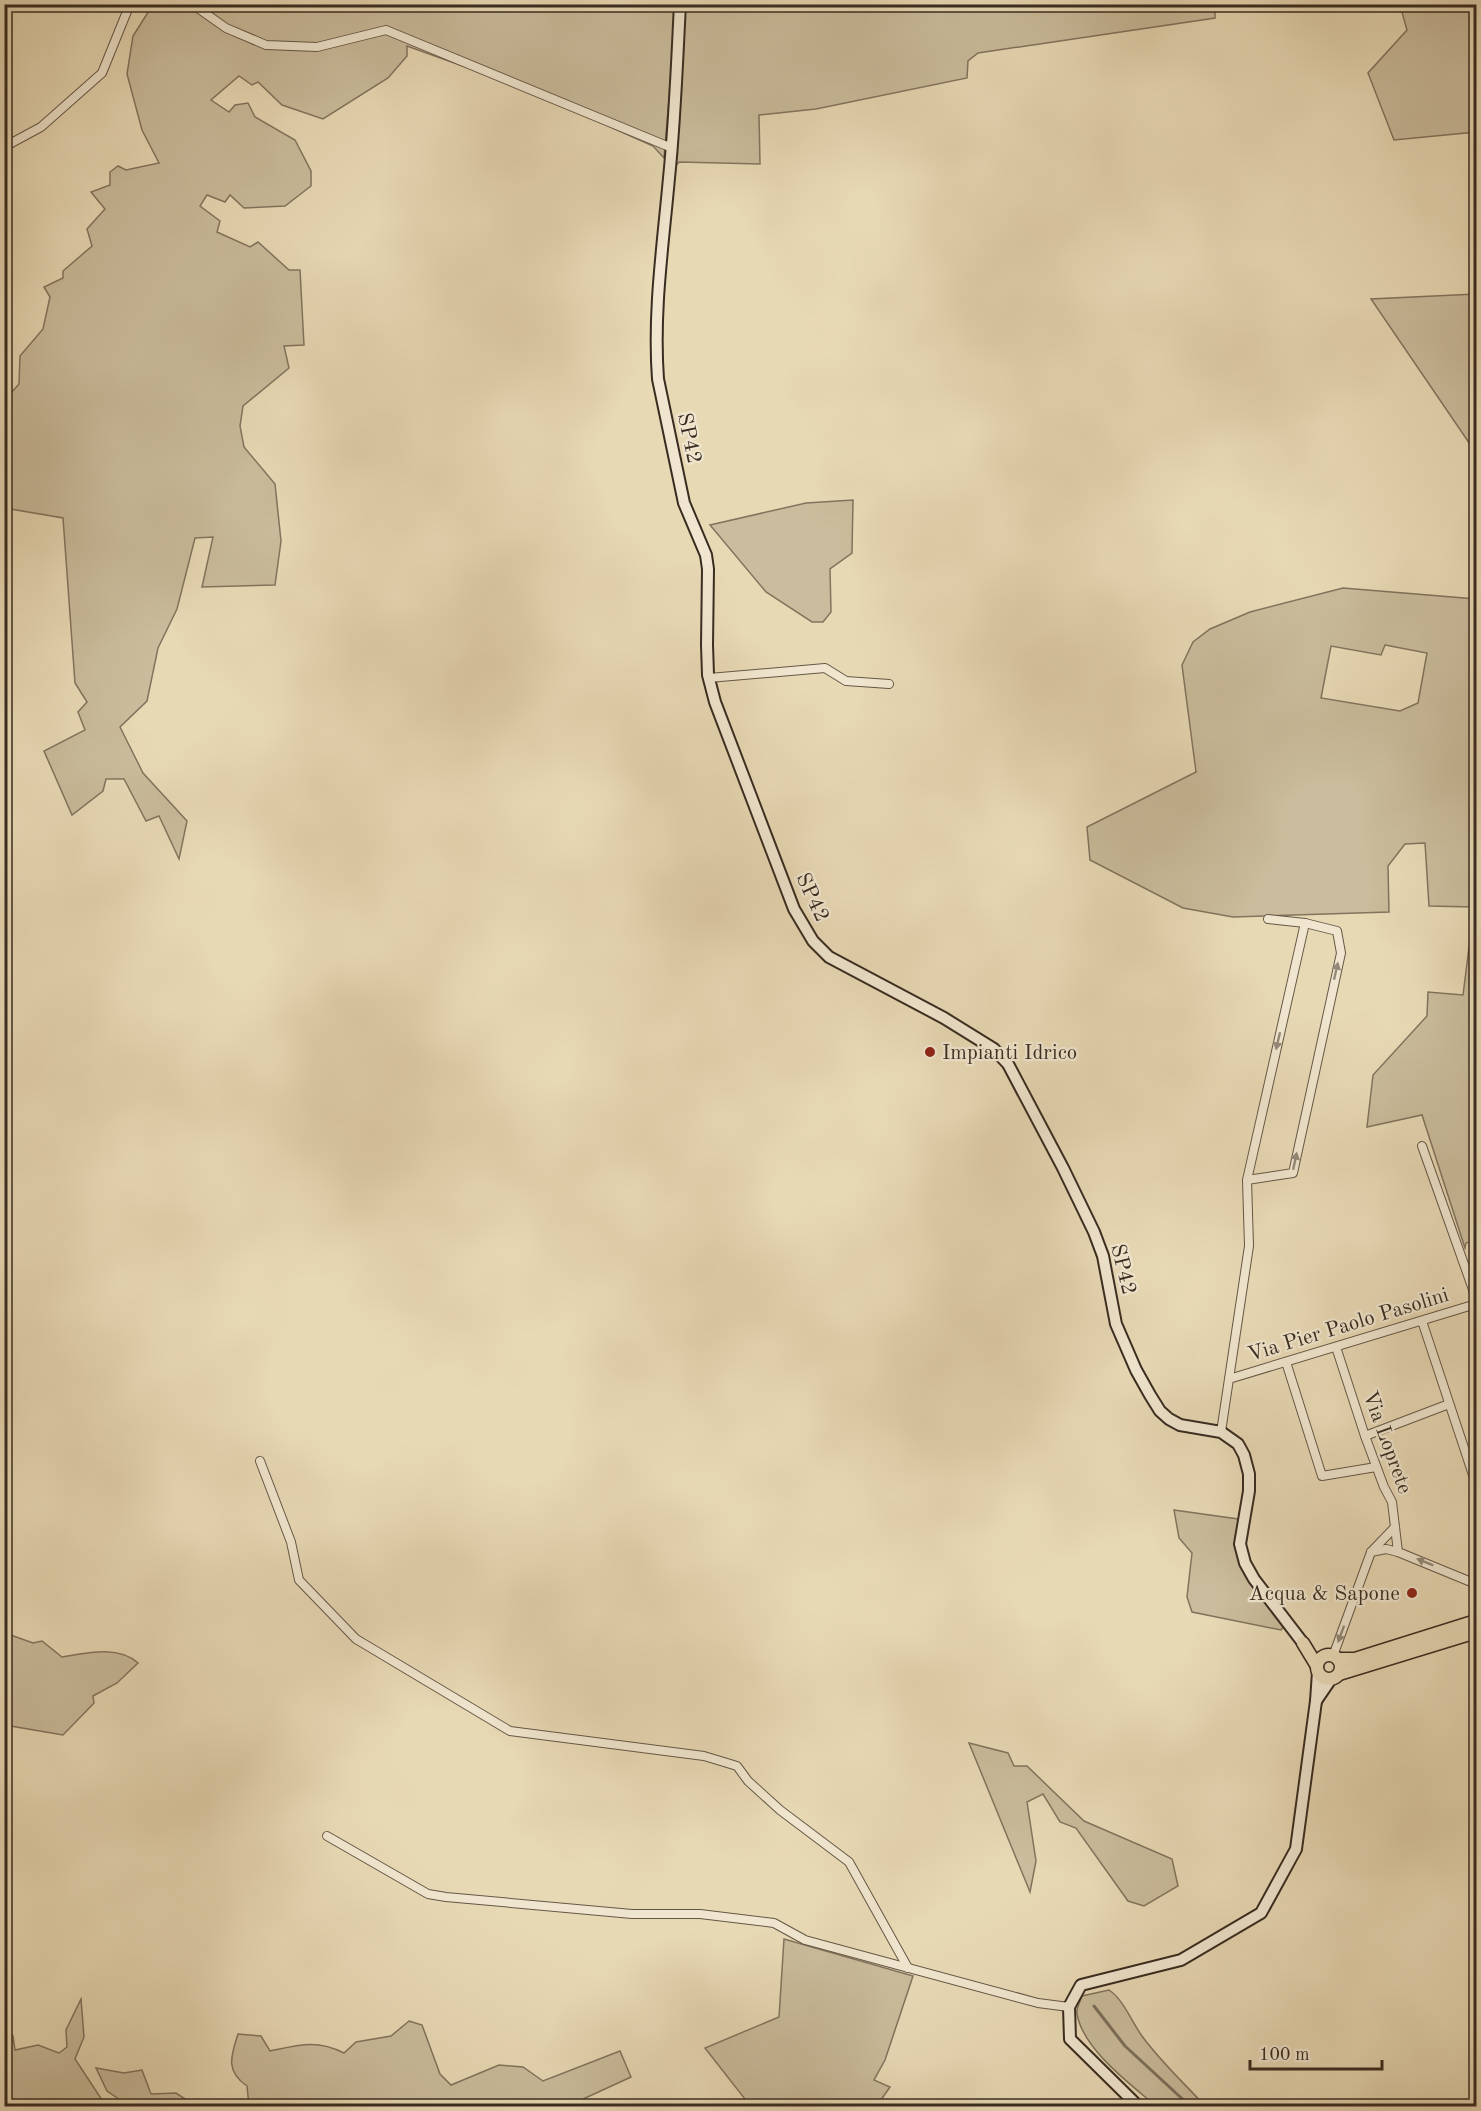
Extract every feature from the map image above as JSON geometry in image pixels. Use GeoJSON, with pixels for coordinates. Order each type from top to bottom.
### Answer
{"type":"FeatureCollection","features":[{"type":"Feature","properties":{"kind":"main road","name":"SP42"},"geometry":{"type":"LineString","coordinates":[[680,4],[672,148],[660,274],[656,338],[657,364],[658,379],[684,503],[706,555],[708,569],[706,645],[709,678],[719,712],[801,924],[813,941],[829,957],[944,1018],[994,1049],[1008,1064],[1094,1232],[1103,1256],[1116,1324],[1136,1370],[1150,1395],[1160,1411],[1180,1425],[1221,1432]]}},
{"type":"Feature","properties":{"kind":"main road"},"geometry":{"type":"LineString","coordinates":[[1221,1432],[1238,1444],[1244,1455],[1249,1474],[1249,1491],[1240,1544],[1245,1563],[1326,1679],[1476,1632]]}},
{"type":"Feature","properties":{"kind":"main road"},"geometry":{"type":"LineString","coordinates":[[1138,2106],[1070,2039],[1069,2007],[1081,1985],[1181,1960],[1261,1913],[1296,1849],[1316,1701],[1319,1659],[1332,1657],[1355,1659],[1476,1621]]}},
{"type":"Feature","properties":{"kind":"main road"},"geometry":{"type":"LineString","coordinates":[[1303,1643],[1332,1657],[1341,1667],[1316,1701]]}},
{"type":"Feature","properties":{"kind":"street"},"geometry":{"type":"LineString","coordinates":[[4,147],[41,127],[102,73],[130,4]]}},
{"type":"Feature","properties":{"kind":"street"},"geometry":{"type":"LineString","coordinates":[[192,4],[226,28],[266,45],[316,47],[386,30],[672,148]]}},
{"type":"Feature","properties":{"kind":"street"},"geometry":{"type":"LineString","coordinates":[[709,678],[825,668],[846,681],[889,684]]}},
{"type":"Feature","properties":{"kind":"street"},"geometry":{"type":"LineString","coordinates":[[1247,1180],[1293,1173],[1341,953],[1336,930],[1305,923],[1268,919]]}},
{"type":"Feature","properties":{"kind":"street"},"geometry":{"type":"LineString","coordinates":[[1221,1432],[1249,1246],[1247,1180],[1305,923]]}},
{"type":"Feature","properties":{"kind":"street"},"geometry":{"type":"LineString","coordinates":[[1422,1146],[1476,1298]]}},
{"type":"Feature","properties":{"kind":"street","name":"Via Pier Paolo Pasolini"},"geometry":{"type":"LineString","coordinates":[[1229,1379],[1476,1304]]}},
{"type":"Feature","properties":{"kind":"street"},"geometry":{"type":"LineString","coordinates":[[1422,1321],[1474,1478]]}},
{"type":"Feature","properties":{"kind":"street","name":"Via Loprete"},"geometry":{"type":"LineString","coordinates":[[1336,1347],[1376,1467],[1392,1502],[1398,1552]]}},
{"type":"Feature","properties":{"kind":"street"},"geometry":{"type":"LineString","coordinates":[[1286,1362],[1322,1476],[1376,1467]]}},
{"type":"Feature","properties":{"kind":"street"},"geometry":{"type":"LineString","coordinates":[[1365,1436],[1449,1404]]}},
{"type":"Feature","properties":{"kind":"street"},"geometry":{"type":"LineString","coordinates":[[260,1461],[291,1542],[299,1580],[356,1639],[510,1731],[704,1756],[737,1766],[748,1781],[780,1810],[849,1862],[908,1968]]}},
{"type":"Feature","properties":{"kind":"street"},"geometry":{"type":"LineString","coordinates":[[1332,1657],[1371,1552],[1395,1527]]}},
{"type":"Feature","properties":{"kind":"street"},"geometry":{"type":"LineString","coordinates":[[1371,1552],[1386,1550],[1398,1552],[1476,1584]]}},
{"type":"Feature","properties":{"kind":"street"},"geometry":{"type":"LineString","coordinates":[[327,1836],[428,1894],[632,1914],[700,1914],[774,1923],[805,1940],[1038,2003],[1069,2007]]}},
{"type":"Feature","properties":{"kind":"shaded area"},"geometry":{"type":"Polygon","coordinates":[[[151,5],[677,5],[664,158],[653,146],[521,87],[407,46],[407,56],[388,78],[323,119],[282,105],[258,82],[252,85],[239,76],[211,100],[229,112],[235,105],[248,103],[255,117],[295,140],[311,171],[311,186],[285,206],[244,208],[230,195],[225,202],[207,195],[200,206],[220,221],[217,232],[250,247],[258,242],[289,270],[300,270],[304,345],[284,346],[289,368],[243,406],[240,426],[244,447],[275,484],[281,541],[275,585],[202,587],[213,537],[195,538],[177,609],[158,648],[147,701],[120,727],[143,773],[187,821],[179,859],[159,816],[146,821],[124,779],[106,779],[103,791],[72,815],[44,751],[85,730],[78,712],[87,702],[75,683],[63,518],[5,508],[4,401],[19,384],[20,356],[43,329],[50,297],[44,287],[63,278],[63,271],[92,246],[87,229],[105,209],[91,192],[110,185],[110,172],[118,166],[126,170],[159,163],[142,130],[127,74],[133,36],[151,5]]]}},
{"type":"Feature","properties":{"kind":"shaded area"},"geometry":{"type":"Polygon","coordinates":[[[684,5],[1215,5],[1215,18],[978,53],[968,61],[967,78],[816,109],[759,115],[760,164],[679,162],[673,169],[684,5]]]}},
{"type":"Feature","properties":{"kind":"shaded area"},"geometry":{"type":"Polygon","coordinates":[[[1400,5],[1476,5],[1476,132],[1394,140],[1368,73],[1407,30],[1400,5]]]}},
{"type":"Feature","properties":{"kind":"shaded area"},"geometry":{"type":"Polygon","coordinates":[[[1476,294],[1476,453],[1371,299],[1476,294]]]}},
{"type":"Feature","properties":{"kind":"shaded area"},"geometry":{"type":"Polygon","coordinates":[[[853,500],[852,553],[830,569],[831,612],[823,622],[812,622],[766,592],[710,525],[806,503],[853,500]]]}},
{"type":"Feature","properties":{"kind":"shaded area"},"geometry":{"type":"Polygon","coordinates":[[[1343,588],[1476,599],[1476,1240],[1466,1243],[1465,1248],[1422,1115],[1367,1127],[1373,1075],[1427,1016],[1428,992],[1463,995],[1474,907],[1429,906],[1425,843],[1405,844],[1388,866],[1389,912],[1233,917],[1183,908],[1090,860],[1087,827],[1196,772],[1182,665],[1193,642],[1210,629],[1250,612],[1343,588]],[[1385,645],[1381,655],[1331,646],[1321,698],[1400,711],[1418,703],[1427,653],[1385,645]]]}},
{"type":"Feature","properties":{"kind":"shaded area"},"geometry":{"type":"Polygon","coordinates":[[[1174,1510],[1238,1519],[1238,1560],[1284,1626],[1281,1630],[1192,1612],[1187,1597],[1192,1553],[1179,1538],[1174,1510]]]}},
{"type":"Feature","properties":{"kind":"shaded area"},"geometry":{"type":"Polygon","coordinates":[[[5,1633],[33,1643],[42,1641],[62,1657],[91,1652],[111,1652],[130,1657],[138,1663],[117,1683],[93,1696],[94,1703],[63,1735],[5,1725],[5,1633]]]}},
{"type":"Feature","properties":{"kind":"shaded area"},"geometry":{"type":"Polygon","coordinates":[[[969,1743],[1008,1753],[1014,1766],[1027,1766],[1084,1821],[1172,1859],[1178,1886],[1144,1906],[1128,1901],[1076,1828],[1060,1822],[1043,1794],[1027,1802],[1036,1861],[1030,1892],[969,1743]]]}},
{"type":"Feature","properties":{"kind":"shaded area"},"geometry":{"type":"Polygon","coordinates":[[[784,1939],[913,1976],[885,2060],[874,2080],[890,2087],[878,2104],[872,2106],[741,2106],[745,2099],[705,2048],[779,2017],[784,1939]]]}},
{"type":"Feature","properties":{"kind":"shaded area"},"geometry":{"type":"Polygon","coordinates":[[[1109,1990],[1123,2005],[1149,2045],[1205,2106],[1156,2106],[1098,2053],[1081,2027],[1077,2010],[1082,1996],[1109,1990]]]}},
{"type":"Feature","properties":{"kind":"shaded area"},"geometry":{"type":"Polygon","coordinates":[[[81,1999],[84,2037],[75,2059],[106,2106],[5,2106],[5,2028],[13,2036],[15,2050],[38,2045],[59,2053],[67,2047],[66,2030],[81,1999]]]}},
{"type":"Feature","properties":{"kind":"shaded area"},"geometry":{"type":"Polygon","coordinates":[[[409,2021],[422,2025],[440,2074],[451,2085],[499,2065],[523,2067],[543,2081],[620,2051],[631,2077],[568,2106],[249,2106],[247,2086],[235,2075],[233,2069],[233,2049],[238,2034],[261,2036],[270,2051],[307,2044],[325,2046],[344,2053],[356,2042],[391,2036],[409,2021]]]}},
{"type":"Feature","properties":{"kind":"shaded area"},"geometry":{"type":"Polygon","coordinates":[[[96,2068],[124,2073],[142,2070],[151,2094],[176,2093],[196,2106],[129,2106],[107,2091],[96,2068]]]}},
{"type":"Feature","properties":{"kind":"waterway"},"geometry":{"type":"LineString","coordinates":[[1094,2006],[1125,2046],[1190,2106]]}},
{"type":"Feature","properties":{"kind":"place","name":"Impianti Idrico"},"geometry":{"type":"Point","coordinates":[930,1052]}},
{"type":"Feature","properties":{"kind":"place","name":"Acqua & Sapone"},"geometry":{"type":"Point","coordinates":[1412,1593]}}]}
